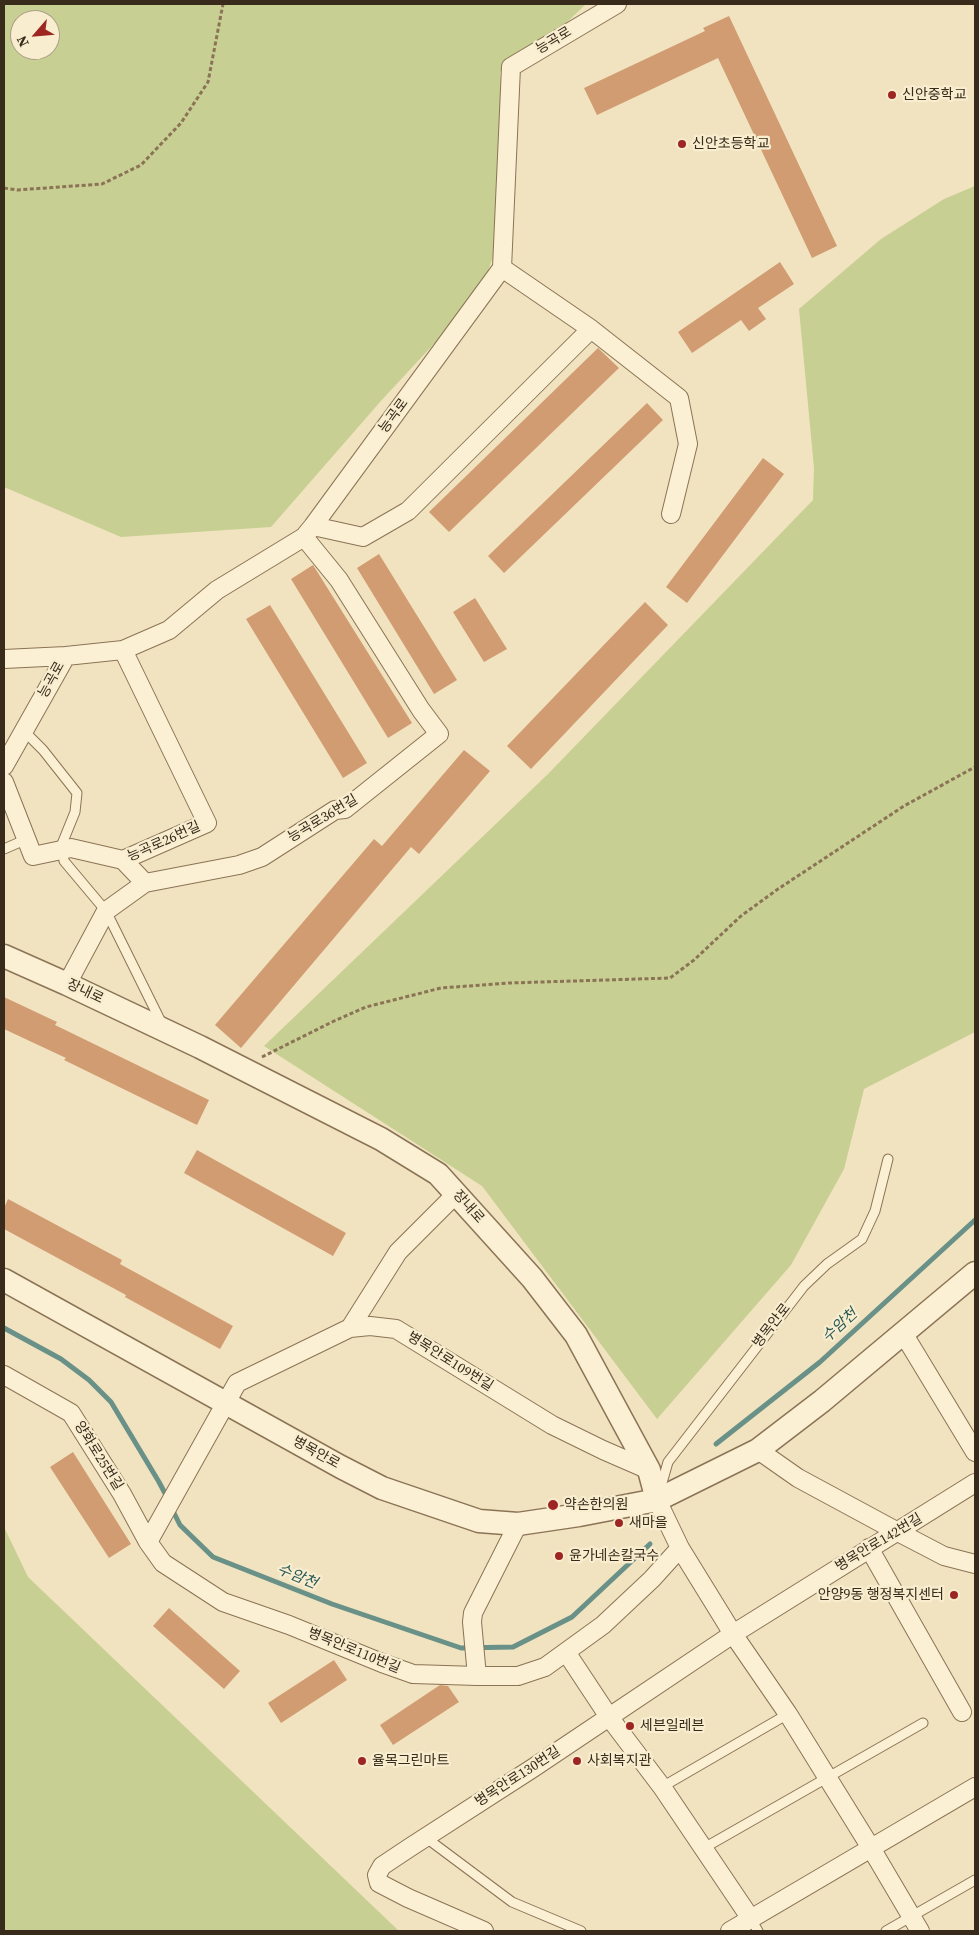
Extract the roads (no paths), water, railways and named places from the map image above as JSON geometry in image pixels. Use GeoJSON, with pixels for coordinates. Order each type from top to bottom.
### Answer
{"type":"FeatureCollection","features":[{"type":"Feature","properties":{"kind":"street","name":"능곡로"},"geometry":{"type":"LineString","coordinates":[[4,766],[66,656],[124,650],[169,630],[218,590],[309,531],[502,268],[511,67],[617,4]]}},
{"type":"Feature","properties":{"kind":"street"},"geometry":{"type":"LineString","coordinates":[[502,268],[591,329],[679,398],[688,444],[671,514]]}},
{"type":"Feature","properties":{"kind":"street"},"geometry":{"type":"LineString","coordinates":[[309,531],[363,537],[408,511],[591,329]]}},
{"type":"Feature","properties":{"kind":"street","name":"능곡로36번길"},"geometry":{"type":"LineString","coordinates":[[67,984],[106,911],[145,883],[239,866],[262,857],[335,810],[345,809],[439,734],[421,710],[309,531]]}},
{"type":"Feature","properties":{"kind":"street","name":"능곡로26번길"},"geometry":{"type":"LineString","coordinates":[[27,839],[33,856],[62,852],[72,848],[123,860],[207,823],[124,650]]}},
{"type":"Feature","properties":{"kind":"street"},"geometry":{"type":"LineString","coordinates":[[4,659],[66,656]]}},
{"type":"Feature","properties":{"kind":"street"},"geometry":{"type":"LineString","coordinates":[[4,782],[27,839]]}},
{"type":"Feature","properties":{"kind":"street"},"geometry":{"type":"LineString","coordinates":[[123,860],[145,883]]}},
{"type":"Feature","properties":{"kind":"street","name":"장내로"},"geometry":{"type":"LineString","coordinates":[[4,956],[165,1030],[381,1140],[438,1174],[532,1278],[576,1335],[649,1470],[657,1500]]}},
{"type":"Feature","properties":{"kind":"street"},"geometry":{"type":"LineString","coordinates":[[350,1328],[398,1252],[456,1194]]}},
{"type":"Feature","properties":{"kind":"street","name":"병목안로"},"geometry":{"type":"LineString","coordinates":[[4,1280],[382,1488],[480,1521],[518,1524],[579,1515],[657,1500],[758,1450],[822,1401],[975,1273]]}},
{"type":"Feature","properties":{"kind":"street","name":"병목안로109번길"},"geometry":{"type":"LineString","coordinates":[[226,1402],[237,1383],[350,1328],[370,1326],[396,1329],[552,1425],[649,1470]]}},
{"type":"Feature","properties":{"kind":"street"},"geometry":{"type":"LineString","coordinates":[[903,1333],[975,1452]]}},
{"type":"Feature","properties":{"kind":"street","name":"양화로25번길"},"geometry":{"type":"LineString","coordinates":[[4,1375],[72,1413],[122,1494],[148,1542]]}},
{"type":"Feature","properties":{"kind":"street"},"geometry":{"type":"LineString","coordinates":[[148,1542],[226,1402]]}},
{"type":"Feature","properties":{"kind":"street"},"geometry":{"type":"LineString","coordinates":[[758,1450],[798,1478],[898,1532],[944,1556],[975,1564]]}},
{"type":"Feature","properties":{"kind":"street","name":"병목안로142번길"},"geometry":{"type":"LineString","coordinates":[[733,1634],[975,1483]]}},
{"type":"Feature","properties":{"kind":"street"},"geometry":{"type":"LineString","coordinates":[[657,1500],[680,1548],[733,1634],[788,1714],[871,1848],[915,1924]]}},
{"type":"Feature","properties":{"kind":"street"},"geometry":{"type":"LineString","coordinates":[[477,1671],[472,1622],[474,1613],[518,1524]]}},
{"type":"Feature","properties":{"kind":"street","name":"병목안로110번길"},"geometry":{"type":"LineString","coordinates":[[148,1542],[163,1563],[223,1602],[289,1625],[382,1663],[414,1674],[477,1671],[518,1676],[545,1667],[603,1625],[652,1579],[680,1548]]}},
{"type":"Feature","properties":{"kind":"street"},"geometry":{"type":"LineString","coordinates":[[869,1548],[962,1712]]}},
{"type":"Feature","properties":{"kind":"street","name":"병목안로130번길"},"geometry":{"type":"LineString","coordinates":[[484,1931],[378,1883],[377,1875],[382,1866],[733,1634]]}},
{"type":"Feature","properties":{"kind":"street"},"geometry":{"type":"LineString","coordinates":[[566,1652],[609,1717],[662,1787],[754,1925]]}},
{"type":"Feature","properties":{"kind":"street"},"geometry":{"type":"LineString","coordinates":[[730,1931],[754,1925],[871,1848],[975,1787]]}},
{"type":"Feature","properties":{"kind":"lane"},"geometry":{"type":"LineString","coordinates":[[24,731],[43,750],[77,793],[75,812],[62,844],[64,861],[106,911],[165,1030]]}},
{"type":"Feature","properties":{"kind":"lane"},"geometry":{"type":"LineString","coordinates":[[4,849],[27,839]]}},
{"type":"Feature","properties":{"kind":"lane","name":"병목안로"},"geometry":{"type":"LineString","coordinates":[[657,1500],[668,1462],[765,1334],[804,1286],[827,1264],[862,1239],[875,1211],[888,1159]]}},
{"type":"Feature","properties":{"kind":"lane"},"geometry":{"type":"LineString","coordinates":[[662,1787],[788,1714]]}},
{"type":"Feature","properties":{"kind":"lane"},"geometry":{"type":"LineString","coordinates":[[704,1848],[923,1723]]}},
{"type":"Feature","properties":{"kind":"lane"},"geometry":{"type":"LineString","coordinates":[[426,1837],[512,1902],[581,1931]]}},
{"type":"Feature","properties":{"kind":"lane"},"geometry":{"type":"LineString","coordinates":[[886,1931],[915,1924],[975,1880]]}},
{"type":"Feature","properties":{"kind":"waterway","name":"수암천"},"geometry":{"type":"LineString","coordinates":[[716,1444],[820,1362],[975,1220]]}},
{"type":"Feature","properties":{"kind":"waterway","name":"수암천"},"geometry":{"type":"LineString","coordinates":[[4,1328],[61,1359],[89,1380],[111,1402],[168,1499]]}},
{"type":"Feature","properties":{"kind":"waterway","name":"수암천"},"geometry":{"type":"LineString","coordinates":[[171,1507],[180,1525],[213,1557],[332,1604],[461,1648],[513,1647],[572,1617],[650,1544]]}},
{"type":"Feature","properties":{"kind":"place","name":"신안중학교"},"geometry":{"type":"Point","coordinates":[892,95]}},
{"type":"Feature","properties":{"kind":"place","name":"신안초등학교"},"geometry":{"type":"Point","coordinates":[682,144]}},
{"type":"Feature","properties":{"kind":"place","name":"약손한의원"},"geometry":{"type":"Point","coordinates":[553,1505]}},
{"type":"Feature","properties":{"kind":"place","name":"새마을"},"geometry":{"type":"Point","coordinates":[619,1523]}},
{"type":"Feature","properties":{"kind":"place","name":"윤가네손칼국수"},"geometry":{"type":"Point","coordinates":[559,1556]}},
{"type":"Feature","properties":{"kind":"place","name":"안양9동 행정복지센터"},"geometry":{"type":"Point","coordinates":[954,1595]}},
{"type":"Feature","properties":{"kind":"place","name":"세븐일레븐"},"geometry":{"type":"Point","coordinates":[630,1726]}},
{"type":"Feature","properties":{"kind":"place","name":"율목그린마트"},"geometry":{"type":"Point","coordinates":[362,1761]}},
{"type":"Feature","properties":{"kind":"place","name":"사회복지관"},"geometry":{"type":"Point","coordinates":[577,1761]}}]}
